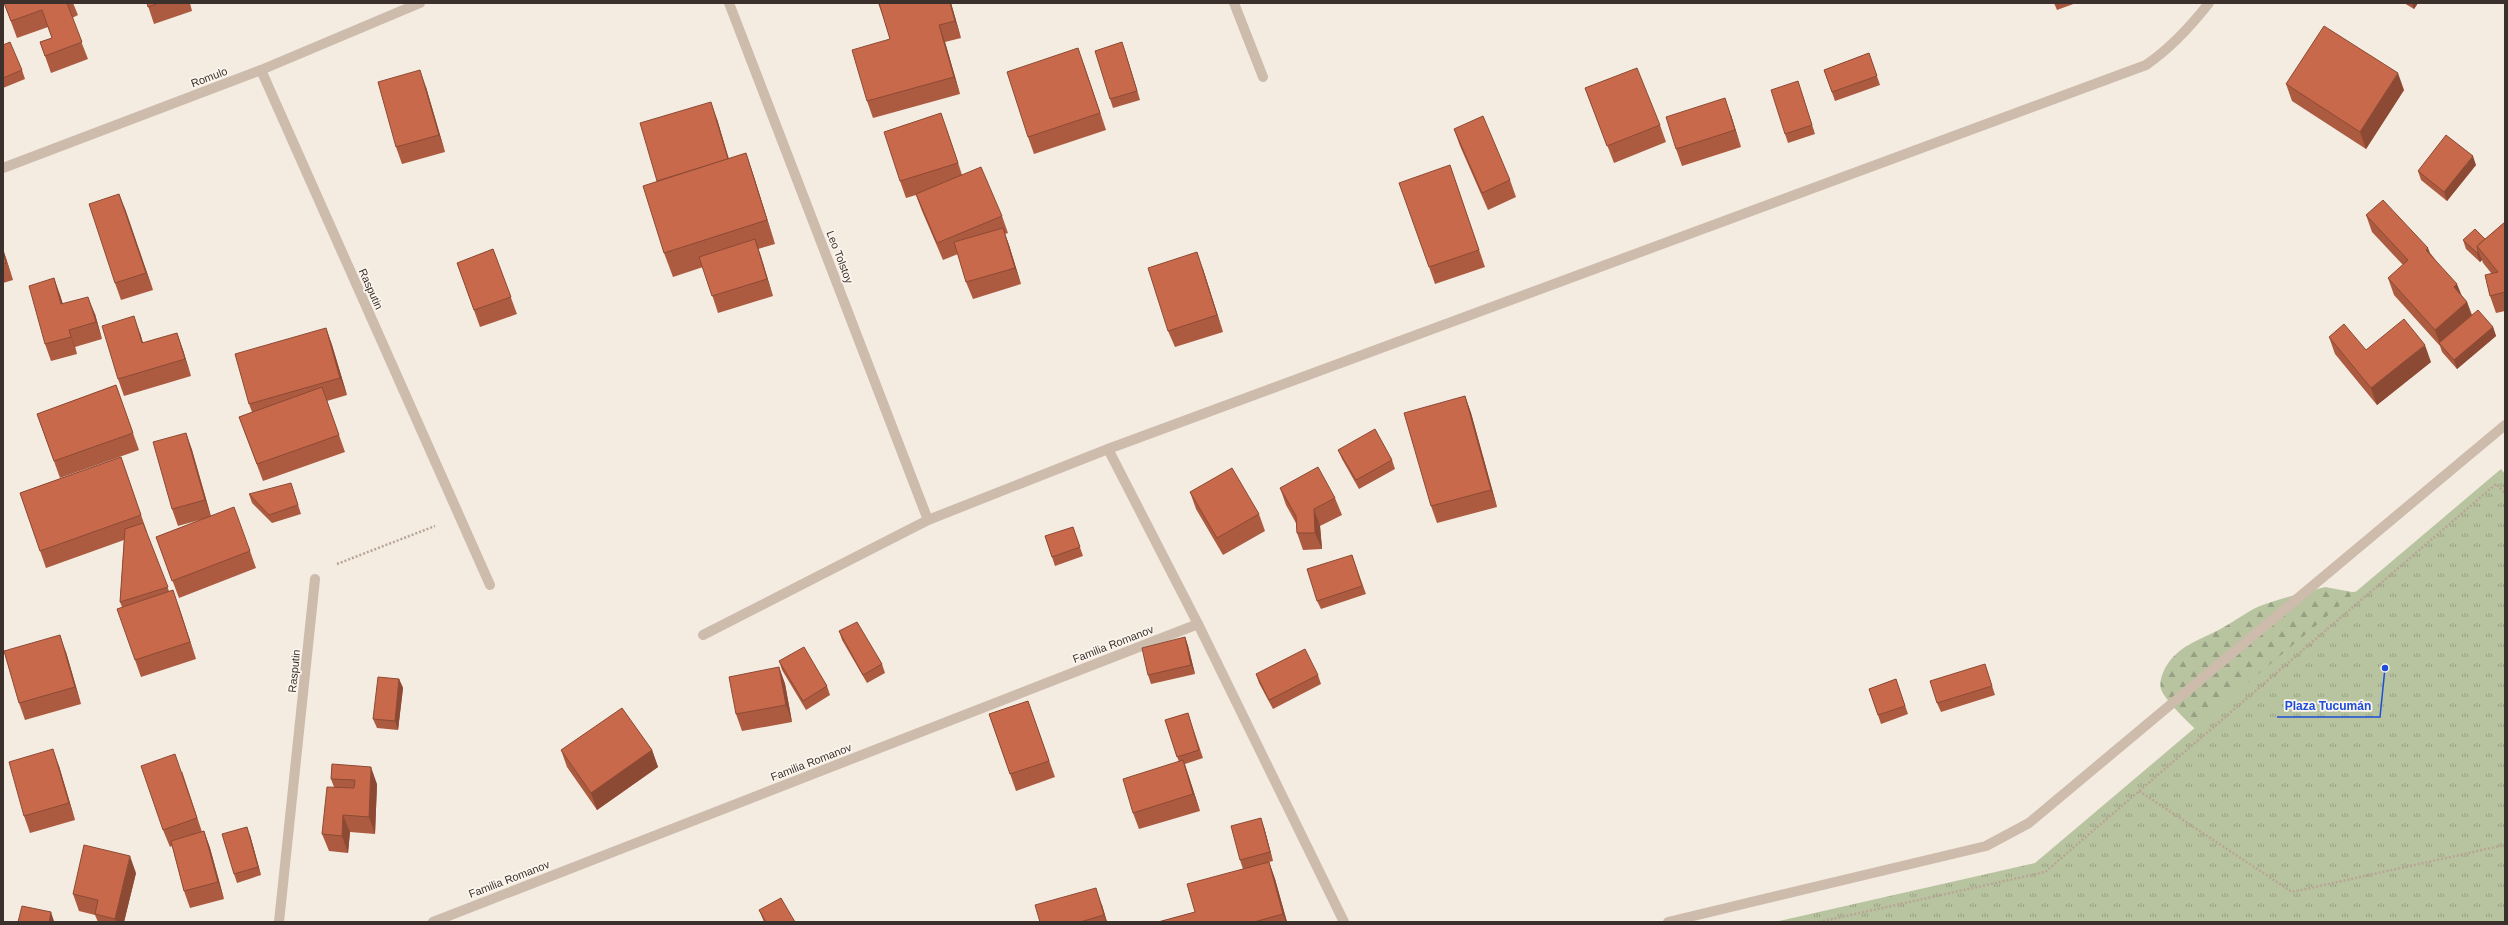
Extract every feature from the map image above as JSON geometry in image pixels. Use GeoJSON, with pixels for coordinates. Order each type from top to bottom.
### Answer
{"type":"FeatureCollection","features":[{"type":"Feature","properties":{"kind":"street","name":"Romulo"},"geometry":{"type":"LineString","coordinates":[[3,168],[261,70],[420,3]]}},
{"type":"Feature","properties":{"kind":"street","name":"Leo Tolstoy"},"geometry":{"type":"LineString","coordinates":[[729,3],[928,520]]}},
{"type":"Feature","properties":{"kind":"street"},"geometry":{"type":"LineString","coordinates":[[1234,3],[1263,77]]}},
{"type":"Feature","properties":{"kind":"street"},"geometry":{"type":"LineString","coordinates":[[703,635],[928,520],[1108,449],[2146,65],[2162,54],[2182,35],[2210,3]]}},
{"type":"Feature","properties":{"kind":"street","name":"Rasputin"},"geometry":{"type":"LineString","coordinates":[[261,70],[490,585]]}},
{"type":"Feature","properties":{"kind":"street"},"geometry":{"type":"LineString","coordinates":[[1668,922],[1986,846],[2029,823],[2504,428]]}},
{"type":"Feature","properties":{"kind":"street"},"geometry":{"type":"LineString","coordinates":[[1108,449],[1198,624],[1344,922]]}},
{"type":"Feature","properties":{"kind":"street","name":"Rasputin"},"geometry":{"type":"LineString","coordinates":[[279,922],[315,579]]}},
{"type":"Feature","properties":{"kind":"street","name":"Familia Romanov"},"geometry":{"type":"LineString","coordinates":[[433,922],[1198,624]]}},
{"type":"Feature","properties":{"kind":"path"},"geometry":{"type":"LineString","coordinates":[[1819,922],[2045,872],[2496,484],[2505,494]]}},
{"type":"Feature","properties":{"kind":"path"},"geometry":{"type":"LineString","coordinates":[[315,579],[334,565],[459,517]]}},
{"type":"Feature","properties":{"kind":"path"},"geometry":{"type":"LineString","coordinates":[[2139,791],[2292,892],[2505,845]]}},
{"type":"Feature","properties":{"kind":"green space"},"geometry":{"type":"Polygon","coordinates":[[[2501,469],[2505,474],[2505,922],[1775,922],[2035,863],[2501,469]]]}},
{"type":"Feature","properties":{"kind":"green space"},"geometry":{"type":"Polygon","coordinates":[[[2325,587],[2352,592],[2389,589],[2205,738],[2168,700],[2161,689],[2161,680],[2166,667],[2179,651],[2260,606],[2325,587]]]}},
{"type":"Feature","properties":{"kind":"building"},"geometry":{"type":"Polygon","coordinates":[[[4,3],[67,3],[82,42],[45,56],[40,42],[52,38],[42,10],[11,21],[4,3]]]}},
{"type":"Feature","properties":{"kind":"building"},"geometry":{"type":"Polygon","coordinates":[[[147,3],[159,3],[148,7],[147,3]]]}},
{"type":"Feature","properties":{"kind":"building"},"geometry":{"type":"Polygon","coordinates":[[[879,3],[950,3],[955,21],[939,25],[954,77],[867,101],[852,50],[890,39],[879,3]]]}},
{"type":"Feature","properties":{"kind":"building"},"geometry":{"type":"Polygon","coordinates":[[[2324,26],[2398,73],[2360,132],[2286,84],[2324,26]]]}},
{"type":"Feature","properties":{"kind":"building"},"geometry":{"type":"Polygon","coordinates":[[[10,42],[22,70],[3,78],[3,45],[10,42]]]}},
{"type":"Feature","properties":{"kind":"building"},"geometry":{"type":"Polygon","coordinates":[[[1122,42],[1137,91],[1110,99],[1095,51],[1122,42]]]}},
{"type":"Feature","properties":{"kind":"building"},"geometry":{"type":"Polygon","coordinates":[[[1078,48],[1100,113],[1028,137],[1007,72],[1078,48]]]}},
{"type":"Feature","properties":{"kind":"building"},"geometry":{"type":"Polygon","coordinates":[[[1869,53],[1877,76],[1832,92],[1824,70],[1869,53]]]}},
{"type":"Feature","properties":{"kind":"building"},"geometry":{"type":"Polygon","coordinates":[[[1637,68],[1660,125],[1607,146],[1585,88],[1637,68]]]}},
{"type":"Feature","properties":{"kind":"building"},"geometry":{"type":"Polygon","coordinates":[[[420,70],[439,135],[396,147],[378,82],[420,70]]]}},
{"type":"Feature","properties":{"kind":"building"},"geometry":{"type":"Polygon","coordinates":[[[1798,81],[1812,125],[1785,134],[1771,90],[1798,81]]]}},
{"type":"Feature","properties":{"kind":"building"},"geometry":{"type":"Polygon","coordinates":[[[1725,98],[1735,130],[1676,149],[1666,117],[1725,98]]]}},
{"type":"Feature","properties":{"kind":"building"},"geometry":{"type":"Polygon","coordinates":[[[711,102],[728,159],[657,181],[640,123],[711,102]]]}},
{"type":"Feature","properties":{"kind":"building"},"geometry":{"type":"Polygon","coordinates":[[[941,113],[958,163],[900,181],[884,132],[941,113]]]}},
{"type":"Feature","properties":{"kind":"building"},"geometry":{"type":"Polygon","coordinates":[[[1483,116],[1510,180],[1482,193],[1454,129],[1483,116]]]}},
{"type":"Feature","properties":{"kind":"building"},"geometry":{"type":"Polygon","coordinates":[[[2446,135],[2473,156],[2444,192],[2418,171],[2446,135]]]}},
{"type":"Feature","properties":{"kind":"building"},"geometry":{"type":"Polygon","coordinates":[[[746,153],[767,220],[664,253],[643,186],[746,153]]]}},
{"type":"Feature","properties":{"kind":"building"},"geometry":{"type":"Polygon","coordinates":[[[1450,165],[1479,250],[1429,267],[1399,183],[1450,165]]]}},
{"type":"Feature","properties":{"kind":"building"},"geometry":{"type":"Polygon","coordinates":[[[981,167],[1002,216],[937,243],[916,194],[981,167]]]}},
{"type":"Feature","properties":{"kind":"building"},"geometry":{"type":"Polygon","coordinates":[[[119,194],[146,273],[115,283],[89,204],[119,194]]]}},
{"type":"Feature","properties":{"kind":"building"},"geometry":{"type":"Polygon","coordinates":[[[2383,200],[2428,248],[2426,250],[2457,284],[2454,287],[2467,302],[2435,330],[2388,278],[2408,260],[2366,215],[2383,200]]]}},
{"type":"Feature","properties":{"kind":"building"},"geometry":{"type":"Polygon","coordinates":[[[2505,222],[2505,292],[2490,296],[2485,275],[2498,272],[2477,246],[2505,222]]]}},
{"type":"Feature","properties":{"kind":"building"},"geometry":{"type":"Polygon","coordinates":[[[1003,228],[1015,268],[966,282],[954,242],[1003,228]]]}},
{"type":"Feature","properties":{"kind":"building"},"geometry":{"type":"Polygon","coordinates":[[[2475,229],[2485,239],[2477,246],[2477,253],[2463,240],[2475,229]]]}},
{"type":"Feature","properties":{"kind":"building"},"geometry":{"type":"Polygon","coordinates":[[[755,239],[767,279],[712,296],[699,257],[755,239]]]}},
{"type":"Feature","properties":{"kind":"building"},"geometry":{"type":"Polygon","coordinates":[[[493,249],[511,297],[474,310],[457,263],[493,249]]]}},
{"type":"Feature","properties":{"kind":"building"},"geometry":{"type":"Polygon","coordinates":[[[3,252],[6,263],[3,264],[3,252]]]}},
{"type":"Feature","properties":{"kind":"building"},"geometry":{"type":"Polygon","coordinates":[[[1197,252],[1217,315],[1168,331],[1148,268],[1197,252]]]}},
{"type":"Feature","properties":{"kind":"building"},"geometry":{"type":"Polygon","coordinates":[[[54,278],[61,304],[88,297],[96,322],[69,330],[71,337],[45,344],[29,286],[54,278]]]}},
{"type":"Feature","properties":{"kind":"building"},"geometry":{"type":"Polygon","coordinates":[[[2478,310],[2493,327],[2454,360],[2439,343],[2478,310]]]}},
{"type":"Feature","properties":{"kind":"building"},"geometry":{"type":"Polygon","coordinates":[[[134,316],[142,343],[177,333],[185,359],[118,379],[102,326],[134,316]]]}},
{"type":"Feature","properties":{"kind":"building"},"geometry":{"type":"Polygon","coordinates":[[[2404,319],[2425,345],[2371,388],[2329,337],[2344,324],[2366,350],[2404,319]]]}},
{"type":"Feature","properties":{"kind":"building"},"geometry":{"type":"Polygon","coordinates":[[[326,328],[340,378],[249,404],[235,354],[326,328]]]}},
{"type":"Feature","properties":{"kind":"building"},"geometry":{"type":"Polygon","coordinates":[[[116,385],[133,433],[54,461],[37,414],[116,385]]]}},
{"type":"Feature","properties":{"kind":"building"},"geometry":{"type":"Polygon","coordinates":[[[322,387],[339,435],[257,464],[239,417],[322,387]]]}},
{"type":"Feature","properties":{"kind":"building"},"geometry":{"type":"Polygon","coordinates":[[[1465,396],[1491,490],[1431,506],[1404,413],[1465,396]]]}},
{"type":"Feature","properties":{"kind":"building"},"geometry":{"type":"Polygon","coordinates":[[[1375,429],[1392,460],[1356,480],[1338,450],[1375,429]]]}},
{"type":"Feature","properties":{"kind":"building"},"geometry":{"type":"Polygon","coordinates":[[[186,433],[205,500],[172,509],[153,442],[186,433]]]}},
{"type":"Feature","properties":{"kind":"building"},"geometry":{"type":"Polygon","coordinates":[[[121,457],[141,515],[40,551],[20,493],[121,457]]]}},
{"type":"Feature","properties":{"kind":"building"},"geometry":{"type":"Polygon","coordinates":[[[1318,467],[1335,498],[1314,509],[1315,533],[1297,533],[1296,516],[1280,488],[1318,467]]]}},
{"type":"Feature","properties":{"kind":"building"},"geometry":{"type":"Polygon","coordinates":[[[1232,468],[1259,514],[1217,538],[1190,492],[1232,468]]]}},
{"type":"Feature","properties":{"kind":"building"},"geometry":{"type":"Polygon","coordinates":[[[291,483],[298,505],[269,515],[249,494],[291,483]]]}},
{"type":"Feature","properties":{"kind":"building"},"geometry":{"type":"Polygon","coordinates":[[[234,507],[250,551],[172,581],[156,537],[234,507]]]}},
{"type":"Feature","properties":{"kind":"building"},"geometry":{"type":"Polygon","coordinates":[[[143,523],[168,587],[120,602],[125,529],[143,523]]]}},
{"type":"Feature","properties":{"kind":"building"},"geometry":{"type":"Polygon","coordinates":[[[1073,527],[1080,547],[1052,557],[1045,536],[1073,527]]]}},
{"type":"Feature","properties":{"kind":"building"},"geometry":{"type":"Polygon","coordinates":[[[1352,555],[1362,586],[1317,601],[1307,569],[1352,555]]]}},
{"type":"Feature","properties":{"kind":"building"},"geometry":{"type":"Polygon","coordinates":[[[173,590],[190,642],[135,660],[117,609],[173,590]]]}},
{"type":"Feature","properties":{"kind":"building"},"geometry":{"type":"Polygon","coordinates":[[[857,622],[882,664],[863,675],[839,631],[857,622]]]}},
{"type":"Feature","properties":{"kind":"building"},"geometry":{"type":"Polygon","coordinates":[[[60,635],[75,687],[19,703],[4,651],[60,635]]]}},
{"type":"Feature","properties":{"kind":"building"},"geometry":{"type":"Polygon","coordinates":[[[1185,637],[1191,665],[1148,675],[1142,648],[1185,637]]]}},
{"type":"Feature","properties":{"kind":"building"},"geometry":{"type":"Polygon","coordinates":[[[804,647],[827,686],[803,701],[779,661],[804,647]]]}},
{"type":"Feature","properties":{"kind":"building"},"geometry":{"type":"Polygon","coordinates":[[[1305,649],[1318,675],[1269,700],[1256,674],[1305,649]]]}},
{"type":"Feature","properties":{"kind":"building"},"geometry":{"type":"Polygon","coordinates":[[[1985,664],[1992,686],[1937,703],[1930,681],[1985,664]]]}},
{"type":"Feature","properties":{"kind":"building"},"geometry":{"type":"Polygon","coordinates":[[[779,667],[786,705],[736,714],[729,677],[779,667]]]}},
{"type":"Feature","properties":{"kind":"building"},"geometry":{"type":"Polygon","coordinates":[[[378,677],[399,679],[395,721],[373,719],[378,677]]]}},
{"type":"Feature","properties":{"kind":"building"},"geometry":{"type":"Polygon","coordinates":[[[1896,679],[1905,706],[1878,715],[1869,689],[1896,679]]]}},
{"type":"Feature","properties":{"kind":"building"},"geometry":{"type":"Polygon","coordinates":[[[1028,701],[1049,761],[1010,774],[989,714],[1028,701]]]}},
{"type":"Feature","properties":{"kind":"building"},"geometry":{"type":"Polygon","coordinates":[[[622,708],[652,750],[591,793],[561,750],[622,708]]]}},
{"type":"Feature","properties":{"kind":"building"},"geometry":{"type":"Polygon","coordinates":[[[1188,713],[1199,750],[1177,757],[1165,720],[1188,713]]]}},
{"type":"Feature","properties":{"kind":"building"},"geometry":{"type":"Polygon","coordinates":[[[53,749],[69,803],[24,816],[9,762],[53,749]]]}},
{"type":"Feature","properties":{"kind":"building"},"geometry":{"type":"Polygon","coordinates":[[[175,754],[197,818],[163,830],[141,766],[175,754]]]}},
{"type":"Feature","properties":{"kind":"building"},"geometry":{"type":"Polygon","coordinates":[[[1183,760],[1193,794],[1133,813],[1123,779],[1183,760]]]}},
{"type":"Feature","properties":{"kind":"building"},"geometry":{"type":"Polygon","coordinates":[[[332,764],[371,767],[369,817],[343,815],[342,836],[322,834],[327,787],[354,788],[355,780],[331,779],[332,764]]]}},
{"type":"Feature","properties":{"kind":"building"},"geometry":{"type":"Polygon","coordinates":[[[1261,818],[1270,852],[1240,860],[1231,826],[1261,818]]]}},
{"type":"Feature","properties":{"kind":"building"},"geometry":{"type":"Polygon","coordinates":[[[247,827],[258,867],[234,874],[222,834],[247,827]]]}},
{"type":"Feature","properties":{"kind":"building"},"geometry":{"type":"Polygon","coordinates":[[[204,831],[218,882],[184,891],[171,841],[204,831]]]}},
{"type":"Feature","properties":{"kind":"building"},"geometry":{"type":"Polygon","coordinates":[[[84,845],[130,856],[115,919],[95,914],[98,900],[73,894],[84,845]]]}},
{"type":"Feature","properties":{"kind":"building"},"geometry":{"type":"Polygon","coordinates":[[[1269,862],[1283,914],[1254,922],[1158,922],[1195,912],[1187,884],[1269,862]]]}},
{"type":"Feature","properties":{"kind":"building"},"geometry":{"type":"Polygon","coordinates":[[[1096,888],[1104,915],[1080,922],[1040,922],[1035,905],[1096,888]]]}},
{"type":"Feature","properties":{"kind":"building"},"geometry":{"type":"Polygon","coordinates":[[[781,898],[795,922],[766,922],[759,910],[781,898]]]}},
{"type":"Feature","properties":{"kind":"building"},"geometry":{"type":"Polygon","coordinates":[[[22,906],[51,912],[49,922],[18,922],[22,906]]]}},
{"type":"Feature","properties":{"kind":"place","name":"Plaza Tucumán"},"geometry":{"type":"Point","coordinates":[2385,668]}}]}
